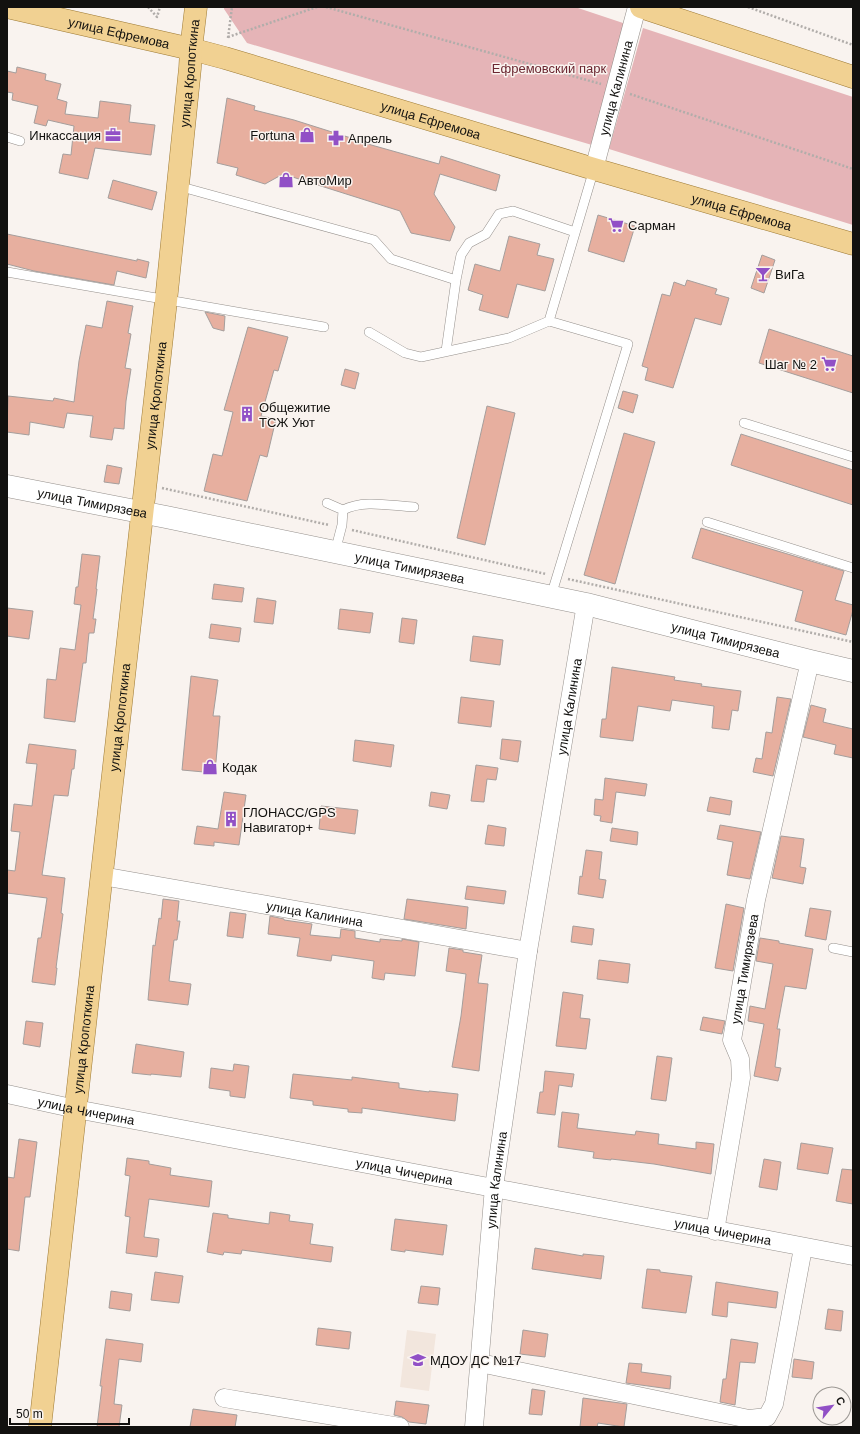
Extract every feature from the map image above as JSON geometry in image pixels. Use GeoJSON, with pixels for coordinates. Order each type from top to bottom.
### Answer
{"type":"FeatureCollection","features":[{"type":"Feature","properties":{"kind":"main road","name":"улица Ефремова"},"geometry":{"type":"LineString","coordinates":[[7,7],[226,58],[594,169],[853,244]]}},
{"type":"Feature","properties":{"kind":"main road","name":"улица Кропоткина"},"geometry":{"type":"LineString","coordinates":[[40,1427],[146,484],[196,7]]}},
{"type":"Feature","properties":{"kind":"main road"},"geometry":{"type":"LineString","coordinates":[[641,7],[853,77]]}},
{"type":"Feature","properties":{"kind":"street","name":"улица Калинина"},"geometry":{"type":"LineString","coordinates":[[594,169],[637,7]]}},
{"type":"Feature","properties":{"kind":"street","name":"улица Тимирязева"},"geometry":{"type":"LineString","coordinates":[[7,486],[142,512],[586,604],[810,662],[852,668]]}},
{"type":"Feature","properties":{"kind":"street","name":"улица Калинина"},"geometry":{"type":"LineString","coordinates":[[474,1427],[494,1188],[528,951],[586,604]]}},
{"type":"Feature","properties":{"kind":"street","name":"улица Тимирязева"},"geometry":{"type":"LineString","coordinates":[[715,1231],[741,1078],[740,1059],[732,1040],[756,900],[810,662]]}},
{"type":"Feature","properties":{"kind":"street","name":"улица Калинина"},"geometry":{"type":"LineString","coordinates":[[102,876],[528,951]]}},
{"type":"Feature","properties":{"kind":"street","name":"улица Чичерина"},"geometry":{"type":"LineString","coordinates":[[7,1094],[76,1109],[803,1248],[853,1256]]}},
{"type":"Feature","properties":{"kind":"street"},"geometry":{"type":"LineString","coordinates":[[480,1363],[748,1419],[767,1417],[774,1404],[803,1248]]}},
{"type":"Feature","properties":{"kind":"street"},"geometry":{"type":"LineString","coordinates":[[224,1398],[400,1427]]}},
{"type":"Feature","properties":{"kind":"lane"},"geometry":{"type":"LineString","coordinates":[[7,137],[20,141]]}},
{"type":"Feature","properties":{"kind":"lane"},"geometry":{"type":"LineString","coordinates":[[549,321],[594,169]]}},
{"type":"Feature","properties":{"kind":"lane"},"geometry":{"type":"LineString","coordinates":[[178,186],[374,240],[391,259],[456,280]]}},
{"type":"Feature","properties":{"kind":"lane"},"geometry":{"type":"LineString","coordinates":[[446,351],[461,254],[470,243],[486,234],[499,214],[513,211],[576,232]]}},
{"type":"Feature","properties":{"kind":"lane"},"geometry":{"type":"LineString","coordinates":[[7,272],[166,301],[324,327]]}},
{"type":"Feature","properties":{"kind":"lane"},"geometry":{"type":"LineString","coordinates":[[369,332],[405,353],[421,357],[508,338],[549,321],[628,344],[551,597]]}},
{"type":"Feature","properties":{"kind":"lane"},"geometry":{"type":"LineString","coordinates":[[744,423],[853,457]]}},
{"type":"Feature","properties":{"kind":"lane"},"geometry":{"type":"LineString","coordinates":[[327,503],[343,510]]}},
{"type":"Feature","properties":{"kind":"lane"},"geometry":{"type":"LineString","coordinates":[[343,510],[350,506],[365,504],[414,508]]}},
{"type":"Feature","properties":{"kind":"lane"},"geometry":{"type":"LineString","coordinates":[[335,552],[342,525],[343,510]]}},
{"type":"Feature","properties":{"kind":"lane"},"geometry":{"type":"LineString","coordinates":[[707,522],[853,568]]}},
{"type":"Feature","properties":{"kind":"lane"},"geometry":{"type":"LineString","coordinates":[[833,948],[853,952]]}},
{"type":"Feature","properties":{"kind":"path"},"geometry":{"type":"LineString","coordinates":[[148,7],[157,17],[160,7]]}},
{"type":"Feature","properties":{"kind":"path"},"geometry":{"type":"LineString","coordinates":[[227,43],[232,7]]}},
{"type":"Feature","properties":{"kind":"path"},"geometry":{"type":"LineString","coordinates":[[228,37],[317,7]]}},
{"type":"Feature","properties":{"kind":"path"},"geometry":{"type":"LineString","coordinates":[[326,7],[615,88],[853,169]]}},
{"type":"Feature","properties":{"kind":"path"},"geometry":{"type":"LineString","coordinates":[[748,7],[853,45]]}},
{"type":"Feature","properties":{"kind":"path"},"geometry":{"type":"LineString","coordinates":[[146,484],[332,526]]}},
{"type":"Feature","properties":{"kind":"path"},"geometry":{"type":"LineString","coordinates":[[348,530],[853,642]]}},
{"type":"Feature","properties":{"kind":"shaded area","name":"МДОУ ДС №17"},"geometry":{"type":"Polygon","coordinates":[[[407,1330],[436,1334],[429,1391],[400,1387],[407,1330]]]}},
{"type":"Feature","properties":{"kind":"green space","name":"Ефремовский парк"},"geometry":{"type":"Polygon","coordinates":[[[224,7],[575,7],[626,24],[592,145],[247,43],[224,7]]]}},
{"type":"Feature","properties":{"kind":"green space","name":"Ефремовский парк"},"geometry":{"type":"Polygon","coordinates":[[[643,28],[853,97],[853,225],[609,149],[643,28]]]}},
{"type":"Feature","properties":{"kind":"building"},"geometry":{"type":"Polygon","coordinates":[[[17,67],[46,74],[45,80],[61,84],[57,99],[67,102],[65,114],[98,118],[100,101],[131,105],[129,122],[155,125],[151,155],[95,148],[88,179],[59,173],[63,154],[71,155],[74,126],[48,120],[46,126],[34,123],[38,106],[12,100],[13,93],[7,92],[7,71],[16,73],[17,67]]]}},
{"type":"Feature","properties":{"kind":"building"},"geometry":{"type":"Polygon","coordinates":[[[227,98],[255,106],[254,110],[294,120],[351,138],[350,139],[439,164],[441,156],[500,175],[496,191],[440,174],[434,194],[455,227],[450,241],[411,233],[400,211],[283,174],[265,184],[236,175],[238,168],[217,163],[227,98]]]}},
{"type":"Feature","properties":{"kind":"building"},"geometry":{"type":"Polygon","coordinates":[[[113,180],[157,192],[152,210],[108,198],[113,180]]]}},
{"type":"Feature","properties":{"kind":"building"},"geometry":{"type":"Polygon","coordinates":[[[598,215],[635,226],[624,262],[588,251],[598,215]]]}},
{"type":"Feature","properties":{"kind":"building"},"geometry":{"type":"Polygon","coordinates":[[[7,234],[137,261],[137,259],[149,262],[146,278],[117,271],[114,285],[34,271],[7,264],[7,234]]]}},
{"type":"Feature","properties":{"kind":"building"},"geometry":{"type":"Polygon","coordinates":[[[509,236],[540,244],[537,255],[554,259],[545,291],[517,284],[508,318],[479,310],[483,295],[468,290],[475,264],[500,271],[509,236]]]}},
{"type":"Feature","properties":{"kind":"building"},"geometry":{"type":"Polygon","coordinates":[[[762,255],[775,260],[764,293],[751,288],[762,255]]]}},
{"type":"Feature","properties":{"kind":"building"},"geometry":{"type":"Polygon","coordinates":[[[687,280],[717,289],[715,294],[729,298],[721,325],[695,318],[673,388],[645,380],[648,368],[642,366],[662,294],[670,296],[674,282],[685,286],[687,280]]]}},
{"type":"Feature","properties":{"kind":"building"},"geometry":{"type":"Polygon","coordinates":[[[107,301],[133,306],[128,333],[131,334],[125,368],[131,369],[126,401],[124,429],[114,428],[112,440],[90,437],[93,416],[67,413],[64,428],[30,422],[29,435],[7,432],[8,396],[53,401],[54,398],[74,402],[79,361],[86,325],[102,328],[107,301]]]}},
{"type":"Feature","properties":{"kind":"building"},"geometry":{"type":"Polygon","coordinates":[[[205,312],[225,316],[224,331],[213,328],[205,312]]]}},
{"type":"Feature","properties":{"kind":"building","name":"Общежитие ТСЖ Уют"},"geometry":{"type":"Polygon","coordinates":[[[248,327],[288,337],[278,371],[274,370],[261,416],[276,419],[267,457],[260,455],[247,501],[204,491],[213,454],[222,456],[233,412],[224,410],[248,327]]]}},
{"type":"Feature","properties":{"kind":"building"},"geometry":{"type":"Polygon","coordinates":[[[769,329],[853,356],[853,393],[759,363],[769,329]]]}},
{"type":"Feature","properties":{"kind":"building"},"geometry":{"type":"Polygon","coordinates":[[[345,369],[359,373],[355,389],[341,385],[345,369]]]}},
{"type":"Feature","properties":{"kind":"building"},"geometry":{"type":"Polygon","coordinates":[[[623,391],[638,395],[633,413],[618,408],[623,391]]]}},
{"type":"Feature","properties":{"kind":"building"},"geometry":{"type":"Polygon","coordinates":[[[487,406],[515,413],[485,545],[457,538],[487,406]]]}},
{"type":"Feature","properties":{"kind":"building"},"geometry":{"type":"Polygon","coordinates":[[[624,433],[655,442],[615,584],[584,575],[624,433]]]}},
{"type":"Feature","properties":{"kind":"building"},"geometry":{"type":"Polygon","coordinates":[[[741,434],[853,470],[853,505],[731,465],[741,434]]]}},
{"type":"Feature","properties":{"kind":"building"},"geometry":{"type":"Polygon","coordinates":[[[107,465],[122,468],[119,484],[104,482],[107,465]]]}},
{"type":"Feature","properties":{"kind":"building"},"geometry":{"type":"Polygon","coordinates":[[[701,528],[844,571],[835,600],[853,605],[846,635],[795,621],[803,591],[692,558],[701,528]]]}},
{"type":"Feature","properties":{"kind":"building"},"geometry":{"type":"Polygon","coordinates":[[[82,554],[100,556],[93,619],[96,619],[94,633],[89,633],[86,663],[83,663],[75,722],[44,718],[47,679],[56,680],[60,648],[75,650],[81,605],[74,604],[76,587],[78,587],[82,554]]]}},
{"type":"Feature","properties":{"kind":"building"},"geometry":{"type":"Polygon","coordinates":[[[214,584],[244,588],[242,602],[212,599],[214,584]]]}},
{"type":"Feature","properties":{"kind":"building"},"geometry":{"type":"Polygon","coordinates":[[[257,598],[276,601],[273,624],[254,622],[257,598]]]}},
{"type":"Feature","properties":{"kind":"building"},"geometry":{"type":"Polygon","coordinates":[[[7,608],[33,611],[29,639],[7,636],[7,608]]]}},
{"type":"Feature","properties":{"kind":"building"},"geometry":{"type":"Polygon","coordinates":[[[340,609],[373,613],[370,633],[338,629],[340,609]]]}},
{"type":"Feature","properties":{"kind":"building"},"geometry":{"type":"Polygon","coordinates":[[[402,618],[417,620],[414,644],[399,642],[402,618]]]}},
{"type":"Feature","properties":{"kind":"building"},"geometry":{"type":"Polygon","coordinates":[[[211,624],[241,628],[239,642],[209,638],[211,624]]]}},
{"type":"Feature","properties":{"kind":"building"},"geometry":{"type":"Polygon","coordinates":[[[473,636],[503,640],[500,665],[470,661],[473,636]]]}},
{"type":"Feature","properties":{"kind":"building"},"geometry":{"type":"Polygon","coordinates":[[[612,667],[675,677],[674,680],[702,684],[701,686],[741,691],[738,711],[732,710],[729,730],[712,728],[714,706],[672,700],[670,711],[638,706],[633,741],[600,737],[602,719],[606,719],[612,667]]]}},
{"type":"Feature","properties":{"kind":"building"},"geometry":{"type":"Polygon","coordinates":[[[191,676],[218,680],[213,716],[220,716],[215,773],[182,770],[191,676]]]}},
{"type":"Feature","properties":{"kind":"building"},"geometry":{"type":"Polygon","coordinates":[[[461,697],[494,701],[491,727],[458,723],[461,697]]]}},
{"type":"Feature","properties":{"kind":"building"},"geometry":{"type":"Polygon","coordinates":[[[777,697],[791,699],[773,776],[753,772],[756,758],[762,759],[766,732],[772,733],[777,697]]]}},
{"type":"Feature","properties":{"kind":"building"},"geometry":{"type":"Polygon","coordinates":[[[811,705],[826,709],[823,722],[853,729],[853,758],[834,754],[836,745],[803,737],[811,705]]]}},
{"type":"Feature","properties":{"kind":"building"},"geometry":{"type":"Polygon","coordinates":[[[502,739],[521,741],[518,762],[500,759],[502,739]]]}},
{"type":"Feature","properties":{"kind":"building"},"geometry":{"type":"Polygon","coordinates":[[[355,740],[394,745],[391,767],[353,761],[355,740]]]}},
{"type":"Feature","properties":{"kind":"building"},"geometry":{"type":"Polygon","coordinates":[[[29,744],[76,750],[74,769],[72,769],[68,796],[54,795],[42,875],[65,878],[61,913],[63,914],[55,985],[32,982],[38,938],[41,938],[47,898],[7,893],[7,870],[15,871],[20,832],[11,831],[14,804],[32,806],[37,764],[26,763],[29,744]]]}},
{"type":"Feature","properties":{"kind":"building"},"geometry":{"type":"Polygon","coordinates":[[[476,765],[498,768],[496,780],[487,779],[484,802],[471,801],[476,765]]]}},
{"type":"Feature","properties":{"kind":"building"},"geometry":{"type":"Polygon","coordinates":[[[605,778],[647,784],[645,796],[616,792],[612,823],[600,821],[601,816],[594,815],[595,799],[603,800],[605,778]]]}},
{"type":"Feature","properties":{"kind":"building","name":"ГЛОНАСС/GPS Навигатор+"},"geometry":{"type":"Polygon","coordinates":[[[224,792],[246,795],[239,845],[214,842],[214,846],[194,844],[197,826],[218,829],[224,792]]]}},
{"type":"Feature","properties":{"kind":"building"},"geometry":{"type":"Polygon","coordinates":[[[431,792],[450,795],[447,809],[429,806],[431,792]]]}},
{"type":"Feature","properties":{"kind":"building"},"geometry":{"type":"Polygon","coordinates":[[[710,797],[732,801],[730,815],[707,811],[710,797]]]}},
{"type":"Feature","properties":{"kind":"building"},"geometry":{"type":"Polygon","coordinates":[[[321,806],[358,810],[355,834],[319,829],[321,806]]]}},
{"type":"Feature","properties":{"kind":"building"},"geometry":{"type":"Polygon","coordinates":[[[488,825],[506,828],[504,846],[485,844],[488,825]]]}},
{"type":"Feature","properties":{"kind":"building"},"geometry":{"type":"Polygon","coordinates":[[[720,825],[761,832],[750,879],[727,875],[733,842],[717,839],[720,825]]]}},
{"type":"Feature","properties":{"kind":"building"},"geometry":{"type":"Polygon","coordinates":[[[612,828],[638,832],[637,845],[610,841],[612,828]]]}},
{"type":"Feature","properties":{"kind":"building"},"geometry":{"type":"Polygon","coordinates":[[[781,836],[804,839],[800,867],[806,868],[803,884],[772,878],[781,836]]]}},
{"type":"Feature","properties":{"kind":"building"},"geometry":{"type":"Polygon","coordinates":[[[586,850],[602,852],[599,879],[606,880],[603,898],[578,894],[580,876],[582,877],[586,850]]]}},
{"type":"Feature","properties":{"kind":"building"},"geometry":{"type":"Polygon","coordinates":[[[467,886],[506,891],[504,904],[465,899],[467,886]]]}},
{"type":"Feature","properties":{"kind":"building"},"geometry":{"type":"Polygon","coordinates":[[[163,899],[179,901],[177,921],[180,921],[177,940],[174,940],[169,981],[191,984],[188,1005],[148,1000],[153,945],[155,946],[159,918],[161,919],[163,899]]]}},
{"type":"Feature","properties":{"kind":"building"},"geometry":{"type":"Polygon","coordinates":[[[407,899],[468,907],[466,929],[404,919],[407,899]]]}},
{"type":"Feature","properties":{"kind":"building"},"geometry":{"type":"Polygon","coordinates":[[[726,904],[744,908],[733,971],[715,968],[726,904]]]}},
{"type":"Feature","properties":{"kind":"building"},"geometry":{"type":"Polygon","coordinates":[[[810,908],[831,911],[826,940],[805,936],[810,908]]]}},
{"type":"Feature","properties":{"kind":"building"},"geometry":{"type":"Polygon","coordinates":[[[230,912],[246,914],[243,938],[227,936],[230,912]]]}},
{"type":"Feature","properties":{"kind":"building"},"geometry":{"type":"Polygon","coordinates":[[[270,916],[284,920],[312,924],[310,935],[340,938],[341,929],[355,931],[355,938],[380,942],[380,939],[402,941],[402,939],[419,942],[415,976],[385,973],[384,980],[372,978],[374,961],[332,955],[331,961],[297,956],[300,938],[268,934],[270,916]]]}},
{"type":"Feature","properties":{"kind":"building"},"geometry":{"type":"Polygon","coordinates":[[[573,926],[594,929],[592,945],[571,942],[573,926]]]}},
{"type":"Feature","properties":{"kind":"building"},"geometry":{"type":"Polygon","coordinates":[[[760,938],[813,949],[806,989],[785,986],[777,1029],[780,1029],[775,1067],[781,1068],[778,1081],[754,1076],[764,1024],[748,1021],[750,1006],[765,1009],[773,964],[756,961],[760,938]]]}},
{"type":"Feature","properties":{"kind":"building"},"geometry":{"type":"Polygon","coordinates":[[[449,948],[482,955],[478,983],[488,984],[479,1071],[452,1067],[461,1016],[466,974],[446,971],[449,948]]]}},
{"type":"Feature","properties":{"kind":"building"},"geometry":{"type":"Polygon","coordinates":[[[599,960],[630,964],[628,983],[597,979],[599,960]]]}},
{"type":"Feature","properties":{"kind":"building"},"geometry":{"type":"Polygon","coordinates":[[[563,992],[583,995],[580,1018],[590,1019],[586,1049],[556,1046],[563,992]]]}},
{"type":"Feature","properties":{"kind":"building"},"geometry":{"type":"Polygon","coordinates":[[[703,1017],[725,1021],[722,1034],[700,1030],[703,1017]]]}},
{"type":"Feature","properties":{"kind":"building"},"geometry":{"type":"Polygon","coordinates":[[[26,1021],[43,1023],[40,1047],[23,1044],[26,1021]]]}},
{"type":"Feature","properties":{"kind":"building"},"geometry":{"type":"Polygon","coordinates":[[[136,1044],[184,1052],[181,1077],[132,1073],[136,1044]]]}},
{"type":"Feature","properties":{"kind":"building"},"geometry":{"type":"Polygon","coordinates":[[[657,1056],[672,1058],[666,1101],[651,1099],[657,1056]]]}},
{"type":"Feature","properties":{"kind":"building"},"geometry":{"type":"Polygon","coordinates":[[[234,1064],[249,1066],[245,1098],[230,1096],[230,1091],[209,1088],[211,1068],[233,1071],[234,1064]]]}},
{"type":"Feature","properties":{"kind":"building"},"geometry":{"type":"Polygon","coordinates":[[[545,1071],[574,1074],[572,1087],[559,1085],[555,1115],[537,1113],[540,1092],[543,1092],[545,1071]]]}},
{"type":"Feature","properties":{"kind":"building"},"geometry":{"type":"Polygon","coordinates":[[[293,1074],[352,1080],[352,1077],[399,1083],[399,1088],[458,1094],[455,1121],[362,1108],[362,1113],[348,1112],[348,1109],[313,1105],[313,1101],[290,1098],[293,1074]]]}},
{"type":"Feature","properties":{"kind":"building"},"geometry":{"type":"Polygon","coordinates":[[[562,1112],[579,1114],[577,1128],[635,1135],[636,1131],[659,1134],[658,1144],[696,1149],[696,1142],[714,1144],[711,1174],[654,1164],[593,1158],[594,1152],[558,1147],[562,1112]]]}},
{"type":"Feature","properties":{"kind":"building"},"geometry":{"type":"Polygon","coordinates":[[[19,1139],[37,1142],[30,1197],[25,1197],[19,1251],[7,1249],[7,1177],[14,1178],[19,1139]]]}},
{"type":"Feature","properties":{"kind":"building"},"geometry":{"type":"Polygon","coordinates":[[[801,1143],[833,1148],[828,1174],[797,1169],[801,1143]]]}},
{"type":"Feature","properties":{"kind":"building"},"geometry":{"type":"Polygon","coordinates":[[[127,1158],[149,1161],[149,1164],[171,1168],[170,1175],[212,1181],[209,1207],[149,1199],[144,1237],[159,1239],[157,1257],[126,1253],[130,1217],[125,1216],[130,1176],[125,1175],[127,1158]]]}},
{"type":"Feature","properties":{"kind":"building"},"geometry":{"type":"Polygon","coordinates":[[[764,1159],[781,1162],[777,1190],[759,1187],[764,1159]]]}},
{"type":"Feature","properties":{"kind":"building"},"geometry":{"type":"Polygon","coordinates":[[[842,1169],[853,1170],[853,1204],[836,1201],[842,1169]]]}},
{"type":"Feature","properties":{"kind":"building"},"geometry":{"type":"Polygon","coordinates":[[[270,1212],[290,1215],[289,1221],[313,1224],[310,1244],[333,1247],[331,1262],[242,1250],[241,1254],[224,1252],[223,1255],[207,1252],[213,1213],[228,1215],[228,1218],[269,1224],[270,1212]]]}},
{"type":"Feature","properties":{"kind":"building"},"geometry":{"type":"Polygon","coordinates":[[[395,1219],[447,1225],[443,1255],[405,1250],[405,1252],[391,1250],[395,1219]]]}},
{"type":"Feature","properties":{"kind":"building"},"geometry":{"type":"Polygon","coordinates":[[[535,1248],[583,1256],[583,1254],[604,1256],[601,1279],[532,1269],[535,1248]]]}},
{"type":"Feature","properties":{"kind":"building"},"geometry":{"type":"Polygon","coordinates":[[[647,1269],[692,1276],[686,1313],[642,1308],[647,1269]]]}},
{"type":"Feature","properties":{"kind":"building"},"geometry":{"type":"Polygon","coordinates":[[[155,1272],[183,1276],[179,1303],[151,1300],[155,1272]]]}},
{"type":"Feature","properties":{"kind":"building"},"geometry":{"type":"Polygon","coordinates":[[[716,1282],[778,1292],[776,1308],[728,1302],[727,1317],[712,1315],[716,1282]]]}},
{"type":"Feature","properties":{"kind":"building"},"geometry":{"type":"Polygon","coordinates":[[[421,1286],[440,1288],[438,1305],[418,1303],[421,1286]]]}},
{"type":"Feature","properties":{"kind":"building"},"geometry":{"type":"Polygon","coordinates":[[[111,1291],[132,1294],[130,1311],[109,1308],[111,1291]]]}},
{"type":"Feature","properties":{"kind":"building"},"geometry":{"type":"Polygon","coordinates":[[[828,1309],[843,1311],[841,1331],[825,1329],[828,1309]]]}},
{"type":"Feature","properties":{"kind":"building"},"geometry":{"type":"Polygon","coordinates":[[[318,1328],[351,1332],[349,1349],[316,1345],[318,1328]]]}},
{"type":"Feature","properties":{"kind":"building"},"geometry":{"type":"Polygon","coordinates":[[[523,1330],[548,1334],[545,1357],[520,1354],[523,1330]]]}},
{"type":"Feature","properties":{"kind":"building"},"geometry":{"type":"Polygon","coordinates":[[[106,1339],[143,1344],[141,1362],[119,1359],[114,1404],[122,1405],[119,1427],[97,1427],[106,1339]]]}},
{"type":"Feature","properties":{"kind":"building"},"geometry":{"type":"Polygon","coordinates":[[[731,1339],[758,1343],[755,1363],[740,1362],[735,1405],[720,1402],[723,1379],[726,1379],[731,1339]]]}},
{"type":"Feature","properties":{"kind":"building"},"geometry":{"type":"Polygon","coordinates":[[[794,1359],[814,1362],[812,1379],[792,1377],[794,1359]]]}},
{"type":"Feature","properties":{"kind":"building"},"geometry":{"type":"Polygon","coordinates":[[[629,1363],[642,1364],[641,1372],[671,1376],[670,1389],[626,1383],[629,1363]]]}},
{"type":"Feature","properties":{"kind":"building"},"geometry":{"type":"Polygon","coordinates":[[[532,1389],[545,1391],[542,1415],[529,1414],[532,1389]]]}},
{"type":"Feature","properties":{"kind":"building"},"geometry":{"type":"Polygon","coordinates":[[[583,1398],[627,1404],[624,1427],[598,1423],[597,1427],[580,1427],[583,1398]]]}},
{"type":"Feature","properties":{"kind":"building"},"geometry":{"type":"Polygon","coordinates":[[[396,1401],[429,1405],[426,1424],[409,1422],[402,1417],[394,1415],[396,1401]]]}},
{"type":"Feature","properties":{"kind":"building"},"geometry":{"type":"Polygon","coordinates":[[[193,1409],[237,1415],[235,1427],[190,1427],[193,1409]]]}},
{"type":"Feature","properties":{"kind":"place","name":"Инкассация"},"geometry":{"type":"Point","coordinates":[113,135]}},
{"type":"Feature","properties":{"kind":"place","name":"Fortuna"},"geometry":{"type":"Point","coordinates":[307,135]}},
{"type":"Feature","properties":{"kind":"place","name":"Апрель"},"geometry":{"type":"Point","coordinates":[336,138]}},
{"type":"Feature","properties":{"kind":"place","name":"АвтоМир"},"geometry":{"type":"Point","coordinates":[286,180]}},
{"type":"Feature","properties":{"kind":"place","name":"Сарман"},"geometry":{"type":"Point","coordinates":[616,225]}},
{"type":"Feature","properties":{"kind":"place","name":"ВиГа"},"geometry":{"type":"Point","coordinates":[763,274]}},
{"type":"Feature","properties":{"kind":"place","name":"Шаг № 2"},"geometry":{"type":"Point","coordinates":[829,364]}},
{"type":"Feature","properties":{"kind":"place","name":"Общежитие ТСЖ Уют"},"geometry":{"type":"Point","coordinates":[247,414]}},
{"type":"Feature","properties":{"kind":"place","name":"Кодак"},"geometry":{"type":"Point","coordinates":[210,767]}},
{"type":"Feature","properties":{"kind":"place","name":"ГЛОНАСС/GPS Навигатор+"},"geometry":{"type":"Point","coordinates":[231,819]}},
{"type":"Feature","properties":{"kind":"place","name":"МДОУ ДС №17"},"geometry":{"type":"Point","coordinates":[418,1360]}}]}
